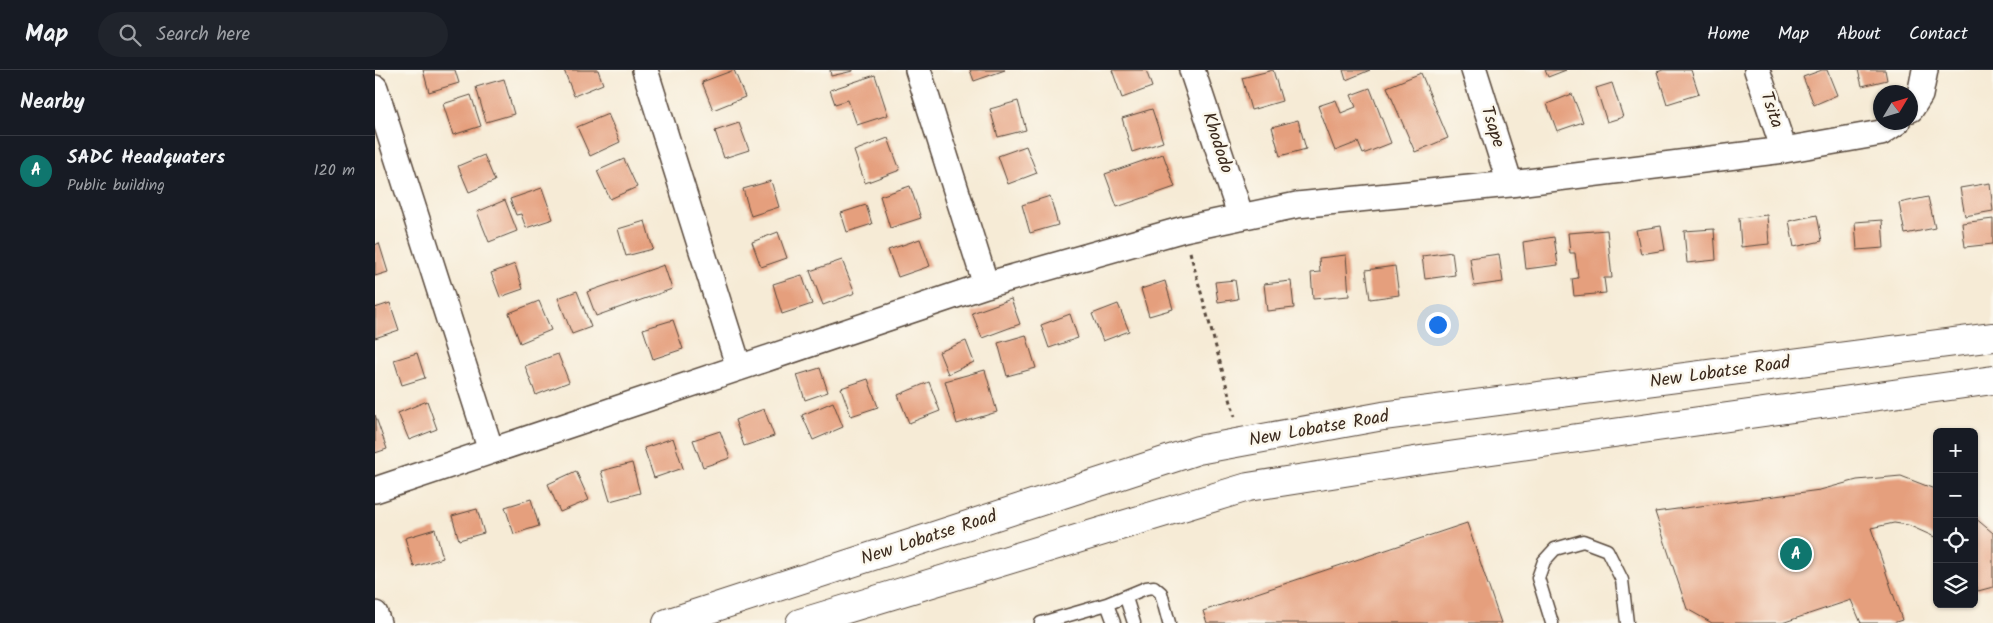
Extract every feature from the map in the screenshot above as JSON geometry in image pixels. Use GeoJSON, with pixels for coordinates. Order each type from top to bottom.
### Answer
{"type":"FeatureCollection","features":[{"type":"Feature","properties":{"kind":"main road","name":"New Lobatse Road"},"geometry":{"type":"LineString","coordinates":[[667,623],[1198,450],[1383,416],[1993,337]]}},
{"type":"Feature","properties":{"kind":"main road"},"geometry":{"type":"LineString","coordinates":[[802,622],[1248,487],[1427,459],[1993,380]]}},
{"type":"Feature","properties":{"kind":"street"},"geometry":{"type":"LineString","coordinates":[[645,70],[739,368]]}},
{"type":"Feature","properties":{"kind":"street"},"geometry":{"type":"LineString","coordinates":[[918,70],[986,285]]}},
{"type":"Feature","properties":{"kind":"street","name":"Khododo"},"geometry":{"type":"LineString","coordinates":[[1192,70],[1241,217]]}},
{"type":"Feature","properties":{"kind":"street","name":"Tsape"},"geometry":{"type":"LineString","coordinates":[[1474,70],[1510,184]]}},
{"type":"Feature","properties":{"kind":"street","name":"Tsita"},"geometry":{"type":"LineString","coordinates":[[1757,70],[1784,150]]}},
{"type":"Feature","properties":{"kind":"street"},"geometry":{"type":"LineString","coordinates":[[1918,98],[1925,70]]}},
{"type":"Feature","properties":{"kind":"street"},"geometry":{"type":"LineString","coordinates":[[375,88],[491,451]]}},
{"type":"Feature","properties":{"kind":"street"},"geometry":{"type":"LineString","coordinates":[[375,490],[986,285],[1184,229],[1297,205],[1510,184],[1784,150],[1881,134],[1886,130]]}},
{"type":"Feature","properties":{"kind":"street"},"geometry":{"type":"LineString","coordinates":[[375,614],[378,623]]}},
{"type":"Feature","properties":{"kind":"lane"},"geometry":{"type":"LineString","coordinates":[[1552,623],[1537,578],[1544,561],[1555,549],[1583,541],[1607,550],[1622,580],[1627,623]]}},
{"type":"Feature","properties":{"kind":"lane"},"geometry":{"type":"LineString","coordinates":[[1041,623],[1077,619],[1107,604],[1126,598],[1146,588],[1154,587],[1161,593],[1169,623]]}},
{"type":"Feature","properties":{"kind":"lane"},"geometry":{"type":"LineString","coordinates":[[1126,598],[1134,623]]}},
{"type":"Feature","properties":{"kind":"lane"},"geometry":{"type":"LineString","coordinates":[[1107,604],[1114,623]]}},
{"type":"Feature","properties":{"kind":"path"},"geometry":{"type":"LineString","coordinates":[[1184,229],[1242,442]]}},
{"type":"Feature","properties":{"kind":"building"},"geometry":{"type":"Polygon","coordinates":[[[423,70],[455,70],[459,83],[429,92],[423,70]]]}},
{"type":"Feature","properties":{"kind":"building"},"geometry":{"type":"Polygon","coordinates":[[[564,70],[598,70],[603,84],[574,96],[564,70]]]}},
{"type":"Feature","properties":{"kind":"building"},"geometry":{"type":"Polygon","coordinates":[[[734,70],[745,97],[713,110],[702,82],[734,70]]]}},
{"type":"Feature","properties":{"kind":"building"},"geometry":{"type":"Polygon","coordinates":[[[830,70],[853,70],[853,71],[831,76],[830,70]]]}},
{"type":"Feature","properties":{"kind":"building"},"geometry":{"type":"Polygon","coordinates":[[[970,70],[1005,70],[974,81],[970,70]]]}},
{"type":"Feature","properties":{"kind":"building"},"geometry":{"type":"Polygon","coordinates":[[[1112,70],[1146,70],[1152,87],[1122,98],[1112,70]]]}},
{"type":"Feature","properties":{"kind":"building"},"geometry":{"type":"Polygon","coordinates":[[[1273,70],[1282,101],[1251,110],[1242,78],[1273,70]]]}},
{"type":"Feature","properties":{"kind":"building"},"geometry":{"type":"Polygon","coordinates":[[[1343,70],[1370,70],[1346,80],[1343,70]]]}},
{"type":"Feature","properties":{"kind":"building"},"geometry":{"type":"Polygon","coordinates":[[[1545,70],[1566,70],[1548,77],[1545,70]]]}},
{"type":"Feature","properties":{"kind":"building"},"geometry":{"type":"Polygon","coordinates":[[[1663,70],[1691,70],[1699,94],[1667,104],[1657,72],[1663,70]]]}},
{"type":"Feature","properties":{"kind":"building"},"geometry":{"type":"Polygon","coordinates":[[[1827,70],[1837,95],[1814,105],[1803,77],[1827,70]]]}},
{"type":"Feature","properties":{"kind":"building"},"geometry":{"type":"Polygon","coordinates":[[[1858,70],[1885,70],[1887,80],[1862,86],[1858,70]]]}},
{"type":"Feature","properties":{"kind":"building"},"geometry":{"type":"Polygon","coordinates":[[[1421,73],[1448,138],[1415,152],[1387,87],[1421,73]]]}},
{"type":"Feature","properties":{"kind":"building"},"geometry":{"type":"Polygon","coordinates":[[[875,75],[888,115],[857,125],[848,100],[835,104],[830,90],[875,75]]]}},
{"type":"Feature","properties":{"kind":"building"},"geometry":{"type":"Polygon","coordinates":[[[504,79],[514,114],[486,122],[476,87],[504,79]]]}},
{"type":"Feature","properties":{"kind":"building"},"geometry":{"type":"Polygon","coordinates":[[[1612,83],[1623,117],[1607,122],[1596,88],[1612,83]]]}},
{"type":"Feature","properties":{"kind":"building"},"geometry":{"type":"Polygon","coordinates":[[[1370,88],[1391,143],[1363,154],[1358,142],[1335,151],[1318,106],[1336,100],[1341,113],[1356,107],[1351,95],[1370,88]]]}},
{"type":"Feature","properties":{"kind":"building"},"geometry":{"type":"Polygon","coordinates":[[[1572,94],[1583,122],[1557,131],[1547,104],[1572,94]]]}},
{"type":"Feature","properties":{"kind":"building"},"geometry":{"type":"Polygon","coordinates":[[[471,95],[481,126],[453,135],[443,104],[471,95]]]}},
{"type":"Feature","properties":{"kind":"building"},"geometry":{"type":"Polygon","coordinates":[[[1018,101],[1026,130],[998,137],[990,109],[1018,101]]]}},
{"type":"Feature","properties":{"kind":"building"},"geometry":{"type":"Polygon","coordinates":[[[1152,109],[1163,142],[1132,152],[1122,118],[1152,109]]]}},
{"type":"Feature","properties":{"kind":"building"},"geometry":{"type":"Polygon","coordinates":[[[608,114],[620,142],[590,156],[577,127],[608,114]]]}},
{"type":"Feature","properties":{"kind":"building"},"geometry":{"type":"Polygon","coordinates":[[[1298,120],[1306,149],[1280,156],[1272,127],[1298,120]]]}},
{"type":"Feature","properties":{"kind":"building"},"geometry":{"type":"Polygon","coordinates":[[[739,123],[749,150],[724,158],[715,131],[739,123]]]}},
{"type":"Feature","properties":{"kind":"building"},"geometry":{"type":"Polygon","coordinates":[[[888,138],[900,170],[865,183],[854,151],[888,138]]]}},
{"type":"Feature","properties":{"kind":"building"},"geometry":{"type":"Polygon","coordinates":[[[1026,146],[1037,173],[1008,184],[998,156],[1026,146]]]}},
{"type":"Feature","properties":{"kind":"building"},"geometry":{"type":"Polygon","coordinates":[[[1163,154],[1175,187],[1117,207],[1105,174],[1163,154]]]}},
{"type":"Feature","properties":{"kind":"building"},"geometry":{"type":"Polygon","coordinates":[[[484,155],[495,181],[469,192],[458,166],[484,155]]]}},
{"type":"Feature","properties":{"kind":"building"},"geometry":{"type":"Polygon","coordinates":[[[624,159],[637,187],[610,199],[597,171],[624,159]]]}},
{"type":"Feature","properties":{"kind":"building"},"geometry":{"type":"Polygon","coordinates":[[[771,181],[779,207],[751,216],[743,189],[771,181]]]}},
{"type":"Feature","properties":{"kind":"building"},"geometry":{"type":"Polygon","coordinates":[[[1990,183],[1993,211],[1965,216],[1960,188],[1990,183]]]}},
{"type":"Feature","properties":{"kind":"building"},"geometry":{"type":"Polygon","coordinates":[[[910,186],[921,218],[890,228],[880,196],[910,186]]]}},
{"type":"Feature","properties":{"kind":"building"},"geometry":{"type":"Polygon","coordinates":[[[542,188],[553,219],[526,228],[521,214],[516,215],[510,199],[542,188]]]}},
{"type":"Feature","properties":{"kind":"building"},"geometry":{"type":"Polygon","coordinates":[[[1050,196],[1058,225],[1030,233],[1022,205],[1050,196]]]}},
{"type":"Feature","properties":{"kind":"building"},"geometry":{"type":"Polygon","coordinates":[[[1928,197],[1935,228],[1905,234],[1899,203],[1928,197]]]}},
{"type":"Feature","properties":{"kind":"building"},"geometry":{"type":"Polygon","coordinates":[[[505,200],[517,231],[489,242],[477,212],[505,200]]]}},
{"type":"Feature","properties":{"kind":"building"},"geometry":{"type":"Polygon","coordinates":[[[866,205],[872,224],[847,232],[841,213],[866,205]]]}},
{"type":"Feature","properties":{"kind":"building"},"geometry":{"type":"Polygon","coordinates":[[[1767,215],[1769,244],[1741,247],[1739,218],[1767,215]]]}},
{"type":"Feature","properties":{"kind":"building"},"geometry":{"type":"Polygon","coordinates":[[[1817,215],[1822,241],[1794,247],[1789,221],[1817,215]]]}},
{"type":"Feature","properties":{"kind":"building"},"geometry":{"type":"Polygon","coordinates":[[[1993,219],[1993,244],[1965,247],[1962,223],[1993,219]]]}},
{"type":"Feature","properties":{"kind":"building"},"geometry":{"type":"Polygon","coordinates":[[[1882,220],[1884,248],[1857,250],[1855,222],[1882,220]]]}},
{"type":"Feature","properties":{"kind":"building"},"geometry":{"type":"Polygon","coordinates":[[[645,221],[653,249],[626,256],[618,229],[645,221]]]}},
{"type":"Feature","properties":{"kind":"building"},"geometry":{"type":"Polygon","coordinates":[[[1661,226],[1665,250],[1641,254],[1636,230],[1661,226]]]}},
{"type":"Feature","properties":{"kind":"building"},"geometry":{"type":"Polygon","coordinates":[[[1714,229],[1716,260],[1687,263],[1684,231],[1714,229]]]}},
{"type":"Feature","properties":{"kind":"building"},"geometry":{"type":"Polygon","coordinates":[[[1607,230],[1612,278],[1604,278],[1606,293],[1574,296],[1572,279],[1578,278],[1575,253],[1570,253],[1568,233],[1607,230]]]}},
{"type":"Feature","properties":{"kind":"building"},"geometry":{"type":"Polygon","coordinates":[[[778,232],[787,258],[761,267],[752,242],[778,232]]]}},
{"type":"Feature","properties":{"kind":"building"},"geometry":{"type":"Polygon","coordinates":[[[1554,237],[1558,265],[1526,269],[1523,242],[1554,237]]]}},
{"type":"Feature","properties":{"kind":"building"},"geometry":{"type":"Polygon","coordinates":[[[920,239],[930,266],[898,277],[888,250],[920,239]]]}},
{"type":"Feature","properties":{"kind":"building"},"geometry":{"type":"Polygon","coordinates":[[[379,243],[388,272],[375,276],[375,245],[379,243]]]}},
{"type":"Feature","properties":{"kind":"building"},"geometry":{"type":"Polygon","coordinates":[[[1452,252],[1455,275],[1425,279],[1422,256],[1452,252]]]}},
{"type":"Feature","properties":{"kind":"building"},"geometry":{"type":"Polygon","coordinates":[[[1499,254],[1503,282],[1474,286],[1470,258],[1499,254]]]}},
{"type":"Feature","properties":{"kind":"building"},"geometry":{"type":"Polygon","coordinates":[[[1346,255],[1349,296],[1313,299],[1311,273],[1320,272],[1319,258],[1346,255]]]}},
{"type":"Feature","properties":{"kind":"building"},"geometry":{"type":"Polygon","coordinates":[[[842,260],[855,293],[823,305],[810,271],[842,260]]]}},
{"type":"Feature","properties":{"kind":"building"},"geometry":{"type":"Polygon","coordinates":[[[515,264],[523,289],[500,297],[491,273],[515,264]]]}},
{"type":"Feature","properties":{"kind":"building"},"geometry":{"type":"Polygon","coordinates":[[[664,265],[672,289],[596,316],[587,292],[664,265]]]}},
{"type":"Feature","properties":{"kind":"building"},"geometry":{"type":"Polygon","coordinates":[[[1395,266],[1399,295],[1370,299],[1366,270],[1395,266]]]}},
{"type":"Feature","properties":{"kind":"building"},"geometry":{"type":"Polygon","coordinates":[[[802,275],[812,304],[782,314],[773,284],[802,275]]]}},
{"type":"Feature","properties":{"kind":"building"},"geometry":{"type":"Polygon","coordinates":[[[1235,280],[1238,299],[1218,302],[1215,282],[1235,280]]]}},
{"type":"Feature","properties":{"kind":"building"},"geometry":{"type":"Polygon","coordinates":[[[1165,281],[1173,309],[1149,316],[1141,289],[1165,281]]]}},
{"type":"Feature","properties":{"kind":"building"},"geometry":{"type":"Polygon","coordinates":[[[1291,281],[1294,308],[1267,311],[1264,284],[1291,281]]]}},
{"type":"Feature","properties":{"kind":"building"},"geometry":{"type":"Polygon","coordinates":[[[577,291],[591,327],[572,334],[558,298],[577,291]]]}},
{"type":"Feature","properties":{"kind":"building"},"geometry":{"type":"Polygon","coordinates":[[[1011,299],[1020,324],[982,338],[972,313],[1011,299]]]}},
{"type":"Feature","properties":{"kind":"building"},"geometry":{"type":"Polygon","coordinates":[[[539,301],[551,330],[520,343],[509,313],[539,301]]]}},
{"type":"Feature","properties":{"kind":"building"},"geometry":{"type":"Polygon","coordinates":[[[390,303],[399,330],[375,338],[375,308],[390,303]]]}},
{"type":"Feature","properties":{"kind":"building"},"geometry":{"type":"Polygon","coordinates":[[[1118,304],[1129,331],[1103,341],[1092,314],[1118,304]]]}},
{"type":"Feature","properties":{"kind":"building"},"geometry":{"type":"Polygon","coordinates":[[[1070,314],[1078,338],[1049,348],[1041,325],[1070,314]]]}},
{"type":"Feature","properties":{"kind":"building"},"geometry":{"type":"Polygon","coordinates":[[[673,320],[683,349],[653,359],[643,329],[673,320]]]}},
{"type":"Feature","properties":{"kind":"building"},"geometry":{"type":"Polygon","coordinates":[[[1026,335],[1036,368],[1007,376],[998,343],[1026,335]]]}},
{"type":"Feature","properties":{"kind":"building"},"geometry":{"type":"Polygon","coordinates":[[[966,341],[974,362],[948,374],[939,352],[966,341]]]}},
{"type":"Feature","properties":{"kind":"building"},"geometry":{"type":"Polygon","coordinates":[[[417,353],[425,378],[402,385],[394,360],[417,353]]]}},
{"type":"Feature","properties":{"kind":"building"},"geometry":{"type":"Polygon","coordinates":[[[558,354],[569,382],[536,395],[525,366],[558,354]]]}},
{"type":"Feature","properties":{"kind":"building"},"geometry":{"type":"Polygon","coordinates":[[[820,368],[828,392],[805,400],[797,375],[820,368]]]}},
{"type":"Feature","properties":{"kind":"building"},"geometry":{"type":"Polygon","coordinates":[[[985,370],[997,412],[957,424],[945,381],[985,370]]]}},
{"type":"Feature","properties":{"kind":"building"},"geometry":{"type":"Polygon","coordinates":[[[868,379],[878,407],[851,416],[841,388],[868,379]]]}},
{"type":"Feature","properties":{"kind":"building"},"geometry":{"type":"Polygon","coordinates":[[[929,382],[940,411],[909,423],[898,395],[929,382]]]}},
{"type":"Feature","properties":{"kind":"building"},"geometry":{"type":"Polygon","coordinates":[[[427,401],[437,429],[409,440],[398,413],[427,401]]]}},
{"type":"Feature","properties":{"kind":"building"},"geometry":{"type":"Polygon","coordinates":[[[833,402],[843,427],[813,440],[802,415],[833,402]]]}},
{"type":"Feature","properties":{"kind":"building"},"geometry":{"type":"Polygon","coordinates":[[[764,409],[774,436],[744,446],[735,420],[764,409]]]}},
{"type":"Feature","properties":{"kind":"building"},"geometry":{"type":"Polygon","coordinates":[[[375,415],[387,449],[375,453],[375,415]]]}},
{"type":"Feature","properties":{"kind":"building"},"geometry":{"type":"Polygon","coordinates":[[[720,431],[730,458],[703,467],[693,440],[720,431]]]}},
{"type":"Feature","properties":{"kind":"building"},"geometry":{"type":"Polygon","coordinates":[[[673,438],[683,468],[654,478],[644,448],[673,438]]]}},
{"type":"Feature","properties":{"kind":"building"},"geometry":{"type":"Polygon","coordinates":[[[632,463],[640,493],[610,501],[601,471],[632,463]]]}},
{"type":"Feature","properties":{"kind":"building"},"geometry":{"type":"Polygon","coordinates":[[[576,471],[589,500],[560,512],[548,484],[576,471]]]}},
{"type":"Feature","properties":{"kind":"building"},"geometry":{"type":"Polygon","coordinates":[[[1901,476],[1933,488],[1933,536],[1908,525],[1894,523],[1871,528],[1902,620],[1893,623],[1861,623],[1851,600],[1782,623],[1712,623],[1687,609],[1655,512],[1820,490],[1857,480],[1901,476]]]}},
{"type":"Feature","properties":{"kind":"building"},"geometry":{"type":"Polygon","coordinates":[[[531,499],[539,526],[514,534],[505,507],[531,499]]]}},
{"type":"Feature","properties":{"kind":"building"},"geometry":{"type":"Polygon","coordinates":[[[477,509],[484,533],[459,540],[452,516],[477,509]]]}},
{"type":"Feature","properties":{"kind":"building"},"geometry":{"type":"Polygon","coordinates":[[[1978,520],[1993,533],[1993,587],[1978,591],[1978,520]]]}},
{"type":"Feature","properties":{"kind":"building"},"geometry":{"type":"Polygon","coordinates":[[[1467,523],[1501,623],[1207,623],[1203,611],[1467,523]]]}},
{"type":"Feature","properties":{"kind":"building"},"geometry":{"type":"Polygon","coordinates":[[[435,529],[443,558],[414,567],[405,538],[435,529]]]}},
{"type":"Feature","properties":{"kind":"place","name":"SADC Headquaters"},"geometry":{"type":"Point","coordinates":[1796,554]}}]}
